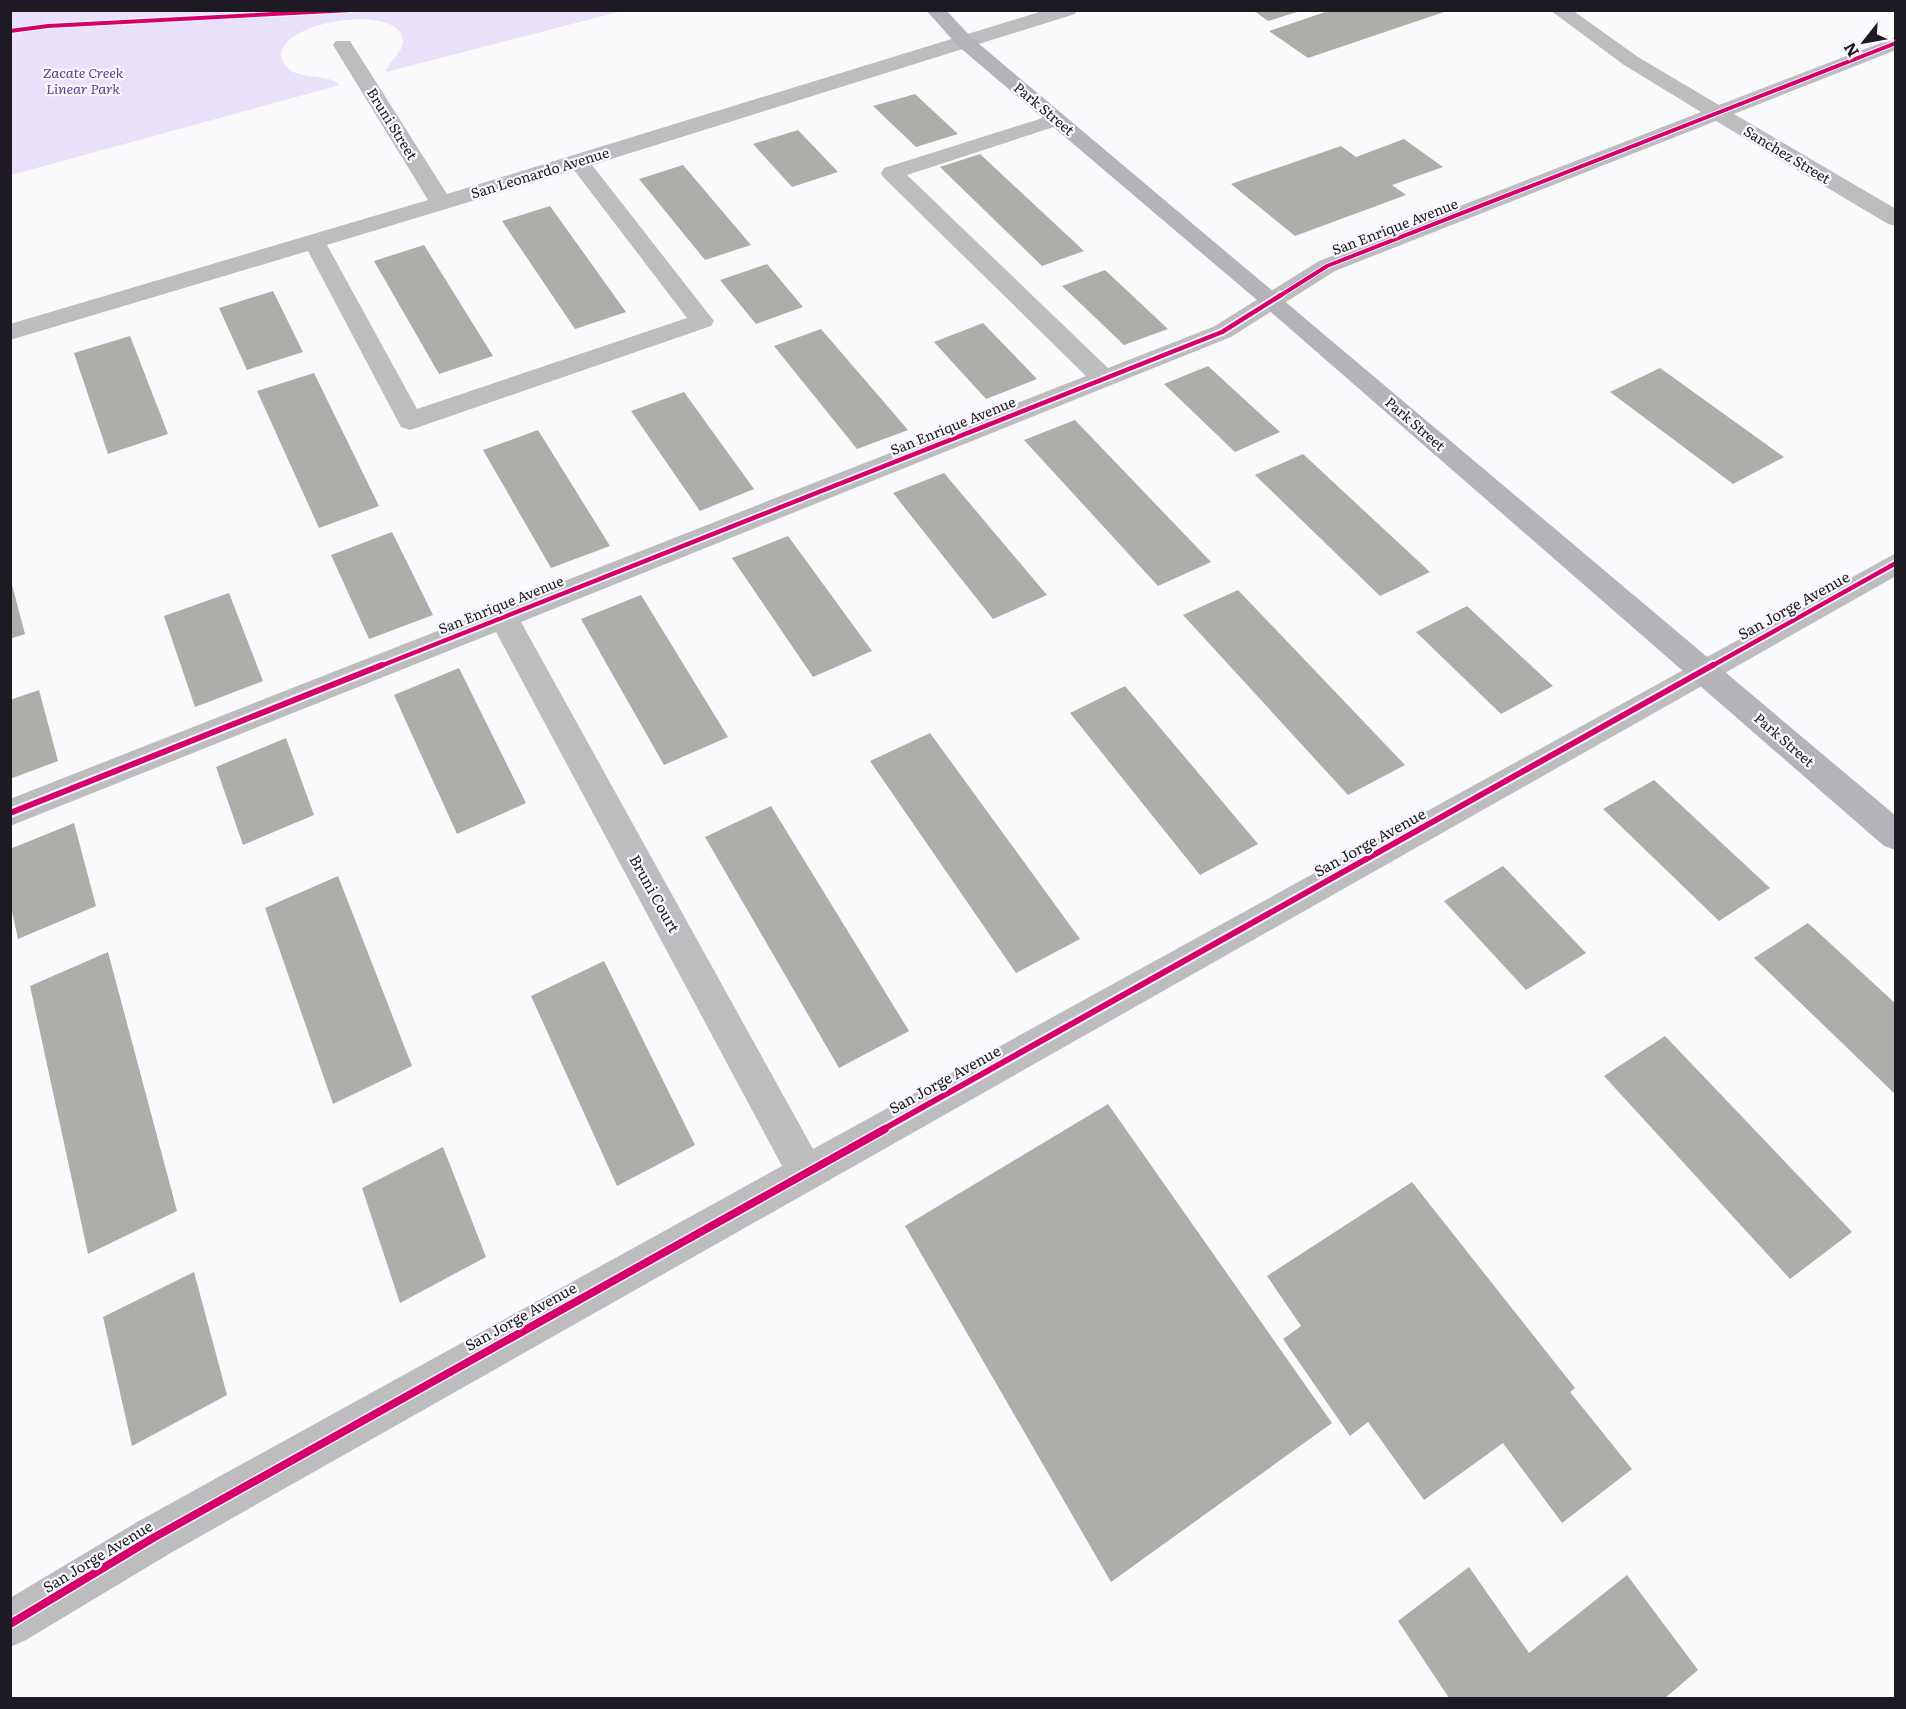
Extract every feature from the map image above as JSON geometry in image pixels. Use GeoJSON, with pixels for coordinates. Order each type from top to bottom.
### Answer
{"type":"FeatureCollection","features":[{"type":"Feature","properties":{"kind":"main road","name":"Park Street"},"geometry":{"type":"LineString","coordinates":[[935,10],[965,42],[1272,301],[1896,836]]}},
{"type":"Feature","properties":{"kind":"street","name":"San Leonardo Avenue"},"geometry":{"type":"LineString","coordinates":[[10,332],[579,162],[1068,10]]}},
{"type":"Feature","properties":{"kind":"street","name":"Sanchez Street"},"geometry":{"type":"LineString","coordinates":[[1559,10],[1631,61],[1896,219]]}},
{"type":"Feature","properties":{"kind":"street","name":"San Enrique Avenue"},"geometry":{"type":"LineString","coordinates":[[10,813],[1222,332],[1327,266],[1896,43]]}},
{"type":"Feature","properties":{"kind":"street","name":"Bruni Street"},"geometry":{"type":"LineString","coordinates":[[343,45],[441,203]]}},
{"type":"Feature","properties":{"kind":"street"},"geometry":{"type":"LineString","coordinates":[[1056,120],[892,173],[1104,379]]}},
{"type":"Feature","properties":{"kind":"street"},"geometry":{"type":"LineString","coordinates":[[314,241],[410,421],[702,321],[579,162]]}},
{"type":"Feature","properties":{"kind":"street","name":"San Jorge Avenue"},"geometry":{"type":"LineString","coordinates":[[10,1623],[153,1538],[805,1171],[1896,563]]}},
{"type":"Feature","properties":{"kind":"street","name":"Bruni Court"},"geometry":{"type":"LineString","coordinates":[[503,617],[805,1171]]}},
{"type":"Feature","properties":{"kind":"green space","name":"Zacate Creek Linear Park"},"geometry":{"type":"Polygon","coordinates":[[[11,10],[622,11],[386,72],[403,44],[396,28],[380,21],[358,19],[334,22],[312,28],[293,37],[283,49],[283,62],[294,72],[326,78],[340,85],[11,175],[11,10]]]}},
{"type":"Feature","properties":{"kind":"building"},"geometry":{"type":"Polygon","coordinates":[[[1253,10],[1300,10],[1300,11],[1268,21],[1253,10]]]}},
{"type":"Feature","properties":{"kind":"building"},"geometry":{"type":"Polygon","coordinates":[[[1331,10],[1447,11],[1308,58],[1269,31],[1331,10]]]}},
{"type":"Feature","properties":{"kind":"building"},"geometry":{"type":"Polygon","coordinates":[[[915,94],[958,134],[916,147],[873,106],[915,94]]]}},
{"type":"Feature","properties":{"kind":"building"},"geometry":{"type":"Polygon","coordinates":[[[798,130],[838,172],[792,187],[753,144],[798,130]]]}},
{"type":"Feature","properties":{"kind":"building"},"geometry":{"type":"Polygon","coordinates":[[[1404,139],[1443,167],[1392,185],[1406,195],[1295,236],[1231,184],[1341,146],[1356,157],[1404,139]]]}},
{"type":"Feature","properties":{"kind":"building"},"geometry":{"type":"Polygon","coordinates":[[[980,154],[1084,251],[1042,266],[940,167],[980,154]]]}},
{"type":"Feature","properties":{"kind":"building"},"geometry":{"type":"Polygon","coordinates":[[[683,165],[751,245],[705,260],[639,179],[683,165]]]}},
{"type":"Feature","properties":{"kind":"building"},"geometry":{"type":"Polygon","coordinates":[[[550,206],[626,312],[575,329],[502,221],[550,206]]]}},
{"type":"Feature","properties":{"kind":"building"},"geometry":{"type":"Polygon","coordinates":[[[424,245],[493,356],[439,374],[374,261],[424,245]]]}},
{"type":"Feature","properties":{"kind":"building"},"geometry":{"type":"Polygon","coordinates":[[[767,264],[803,307],[756,324],[720,280],[767,264]]]}},
{"type":"Feature","properties":{"kind":"building"},"geometry":{"type":"Polygon","coordinates":[[[1105,270],[1168,329],[1124,345],[1062,286],[1105,270]]]}},
{"type":"Feature","properties":{"kind":"building"},"geometry":{"type":"Polygon","coordinates":[[[273,291],[303,352],[247,370],[219,308],[273,291]]]}},
{"type":"Feature","properties":{"kind":"building"},"geometry":{"type":"Polygon","coordinates":[[[983,323],[1037,379],[986,399],[934,342],[983,323]]]}},
{"type":"Feature","properties":{"kind":"building"},"geometry":{"type":"Polygon","coordinates":[[[821,329],[908,430],[857,449],[774,346],[821,329]]]}},
{"type":"Feature","properties":{"kind":"building"},"geometry":{"type":"Polygon","coordinates":[[[130,336],[168,434],[108,454],[74,353],[130,336]]]}},
{"type":"Feature","properties":{"kind":"building"},"geometry":{"type":"Polygon","coordinates":[[[1208,366],[1280,432],[1235,452],[1164,384],[1208,366]]]}},
{"type":"Feature","properties":{"kind":"building"},"geometry":{"type":"Polygon","coordinates":[[[1660,368],[1784,457],[1733,484],[1610,392],[1660,368]]]}},
{"type":"Feature","properties":{"kind":"building"},"geometry":{"type":"Polygon","coordinates":[[[314,373],[379,506],[319,528],[257,391],[314,373]]]}},
{"type":"Feature","properties":{"kind":"building"},"geometry":{"type":"Polygon","coordinates":[[[684,392],[754,489],[700,511],[631,411],[684,392]]]}},
{"type":"Feature","properties":{"kind":"building"},"geometry":{"type":"Polygon","coordinates":[[[1075,420],[1211,562],[1158,586],[1024,440],[1075,420]]]}},
{"type":"Feature","properties":{"kind":"building"},"geometry":{"type":"Polygon","coordinates":[[[538,430],[610,546],[551,568],[483,450],[538,430]]]}},
{"type":"Feature","properties":{"kind":"building"},"geometry":{"type":"Polygon","coordinates":[[[1303,454],[1430,572],[1380,596],[1255,475],[1303,454]]]}},
{"type":"Feature","properties":{"kind":"building"},"geometry":{"type":"Polygon","coordinates":[[[944,473],[1047,595],[993,619],[893,493],[944,473]]]}},
{"type":"Feature","properties":{"kind":"building"},"geometry":{"type":"Polygon","coordinates":[[[392,532],[433,615],[369,639],[331,555],[392,532]]]}},
{"type":"Feature","properties":{"kind":"building"},"geometry":{"type":"Polygon","coordinates":[[[788,536],[872,651],[813,677],[732,558],[788,536]]]}},
{"type":"Feature","properties":{"kind":"building"},"geometry":{"type":"Polygon","coordinates":[[[10,582],[25,634],[10,639],[10,582]]]}},
{"type":"Feature","properties":{"kind":"building"},"geometry":{"type":"Polygon","coordinates":[[[1238,590],[1405,765],[1348,795],[1183,615],[1238,590]]]}},
{"type":"Feature","properties":{"kind":"building"},"geometry":{"type":"Polygon","coordinates":[[[229,593],[263,681],[195,707],[164,616],[229,593]]]}},
{"type":"Feature","properties":{"kind":"building"},"geometry":{"type":"Polygon","coordinates":[[[641,595],[728,737],[664,765],[581,619],[641,595]]]}},
{"type":"Feature","properties":{"kind":"building"},"geometry":{"type":"Polygon","coordinates":[[[1467,606],[1553,686],[1501,714],[1416,632],[1467,606]]]}},
{"type":"Feature","properties":{"kind":"building"},"geometry":{"type":"Polygon","coordinates":[[[459,668],[526,803],[457,834],[394,695],[459,668]]]}},
{"type":"Feature","properties":{"kind":"building"},"geometry":{"type":"Polygon","coordinates":[[[1125,686],[1258,844],[1200,875],[1070,713],[1125,686]]]}},
{"type":"Feature","properties":{"kind":"building"},"geometry":{"type":"Polygon","coordinates":[[[39,690],[58,761],[10,779],[10,700],[39,690]]]}},
{"type":"Feature","properties":{"kind":"building"},"geometry":{"type":"Polygon","coordinates":[[[930,733],[1080,939],[1016,973],[870,761],[930,733]]]}},
{"type":"Feature","properties":{"kind":"building"},"geometry":{"type":"Polygon","coordinates":[[[286,738],[314,815],[243,845],[216,767],[286,738]]]}},
{"type":"Feature","properties":{"kind":"building"},"geometry":{"type":"Polygon","coordinates":[[[1654,780],[1770,888],[1719,921],[1603,809],[1654,780]]]}},
{"type":"Feature","properties":{"kind":"building"},"geometry":{"type":"Polygon","coordinates":[[[771,806],[909,1031],[839,1068],[705,837],[771,806]]]}},
{"type":"Feature","properties":{"kind":"building"},"geometry":{"type":"Polygon","coordinates":[[[74,823],[96,906],[18,939],[10,902],[10,849],[74,823]]]}},
{"type":"Feature","properties":{"kind":"building"},"geometry":{"type":"Polygon","coordinates":[[[1503,866],[1586,953],[1526,990],[1444,901],[1503,866]]]}},
{"type":"Feature","properties":{"kind":"building"},"geometry":{"type":"Polygon","coordinates":[[[338,876],[412,1066],[333,1104],[265,908],[338,876]]]}},
{"type":"Feature","properties":{"kind":"building"},"geometry":{"type":"Polygon","coordinates":[[[1808,923],[1896,1004],[1896,1095],[1754,958],[1808,923]]]}},
{"type":"Feature","properties":{"kind":"building"},"geometry":{"type":"Polygon","coordinates":[[[108,952],[177,1211],[88,1254],[30,986],[108,952]]]}},
{"type":"Feature","properties":{"kind":"building"},"geometry":{"type":"Polygon","coordinates":[[[604,961],[695,1145],[617,1186],[531,996],[604,961]]]}},
{"type":"Feature","properties":{"kind":"building"},"geometry":{"type":"Polygon","coordinates":[[[1665,1036],[1852,1232],[1790,1279],[1604,1076],[1665,1036]]]}},
{"type":"Feature","properties":{"kind":"building"},"geometry":{"type":"Polygon","coordinates":[[[1108,1104],[1332,1423],[1111,1582],[905,1226],[1108,1104]]]}},
{"type":"Feature","properties":{"kind":"building"},"geometry":{"type":"Polygon","coordinates":[[[443,1147],[486,1257],[400,1303],[362,1188],[443,1147]]]}},
{"type":"Feature","properties":{"kind":"building"},"geometry":{"type":"Polygon","coordinates":[[[1412,1182],[1575,1388],[1570,1392],[1632,1469],[1562,1523],[1503,1443],[1424,1500],[1368,1422],[1350,1436],[1283,1339],[1301,1326],[1267,1276],[1412,1182]]]}},
{"type":"Feature","properties":{"kind":"building"},"geometry":{"type":"Polygon","coordinates":[[[194,1272],[227,1395],[132,1446],[103,1317],[194,1272]]]}},
{"type":"Feature","properties":{"kind":"building"},"geometry":{"type":"Polygon","coordinates":[[[1469,1567],[1529,1653],[1627,1575],[1698,1670],[1665,1698],[1449,1698],[1398,1621],[1469,1567]]]}},
{"type":"Feature","properties":{"kind":"cycle path"},"geometry":{"type":"LineString","coordinates":[[10,31],[48,26],[351,10]]}},
{"type":"Feature","properties":{"kind":"cycle path"},"geometry":{"type":"LineString","coordinates":[[10,813],[1222,332],[1327,266],[1896,43]]}},
{"type":"Feature","properties":{"kind":"cycle path"},"geometry":{"type":"LineString","coordinates":[[10,1624],[153,1538],[1896,563]]}}]}
